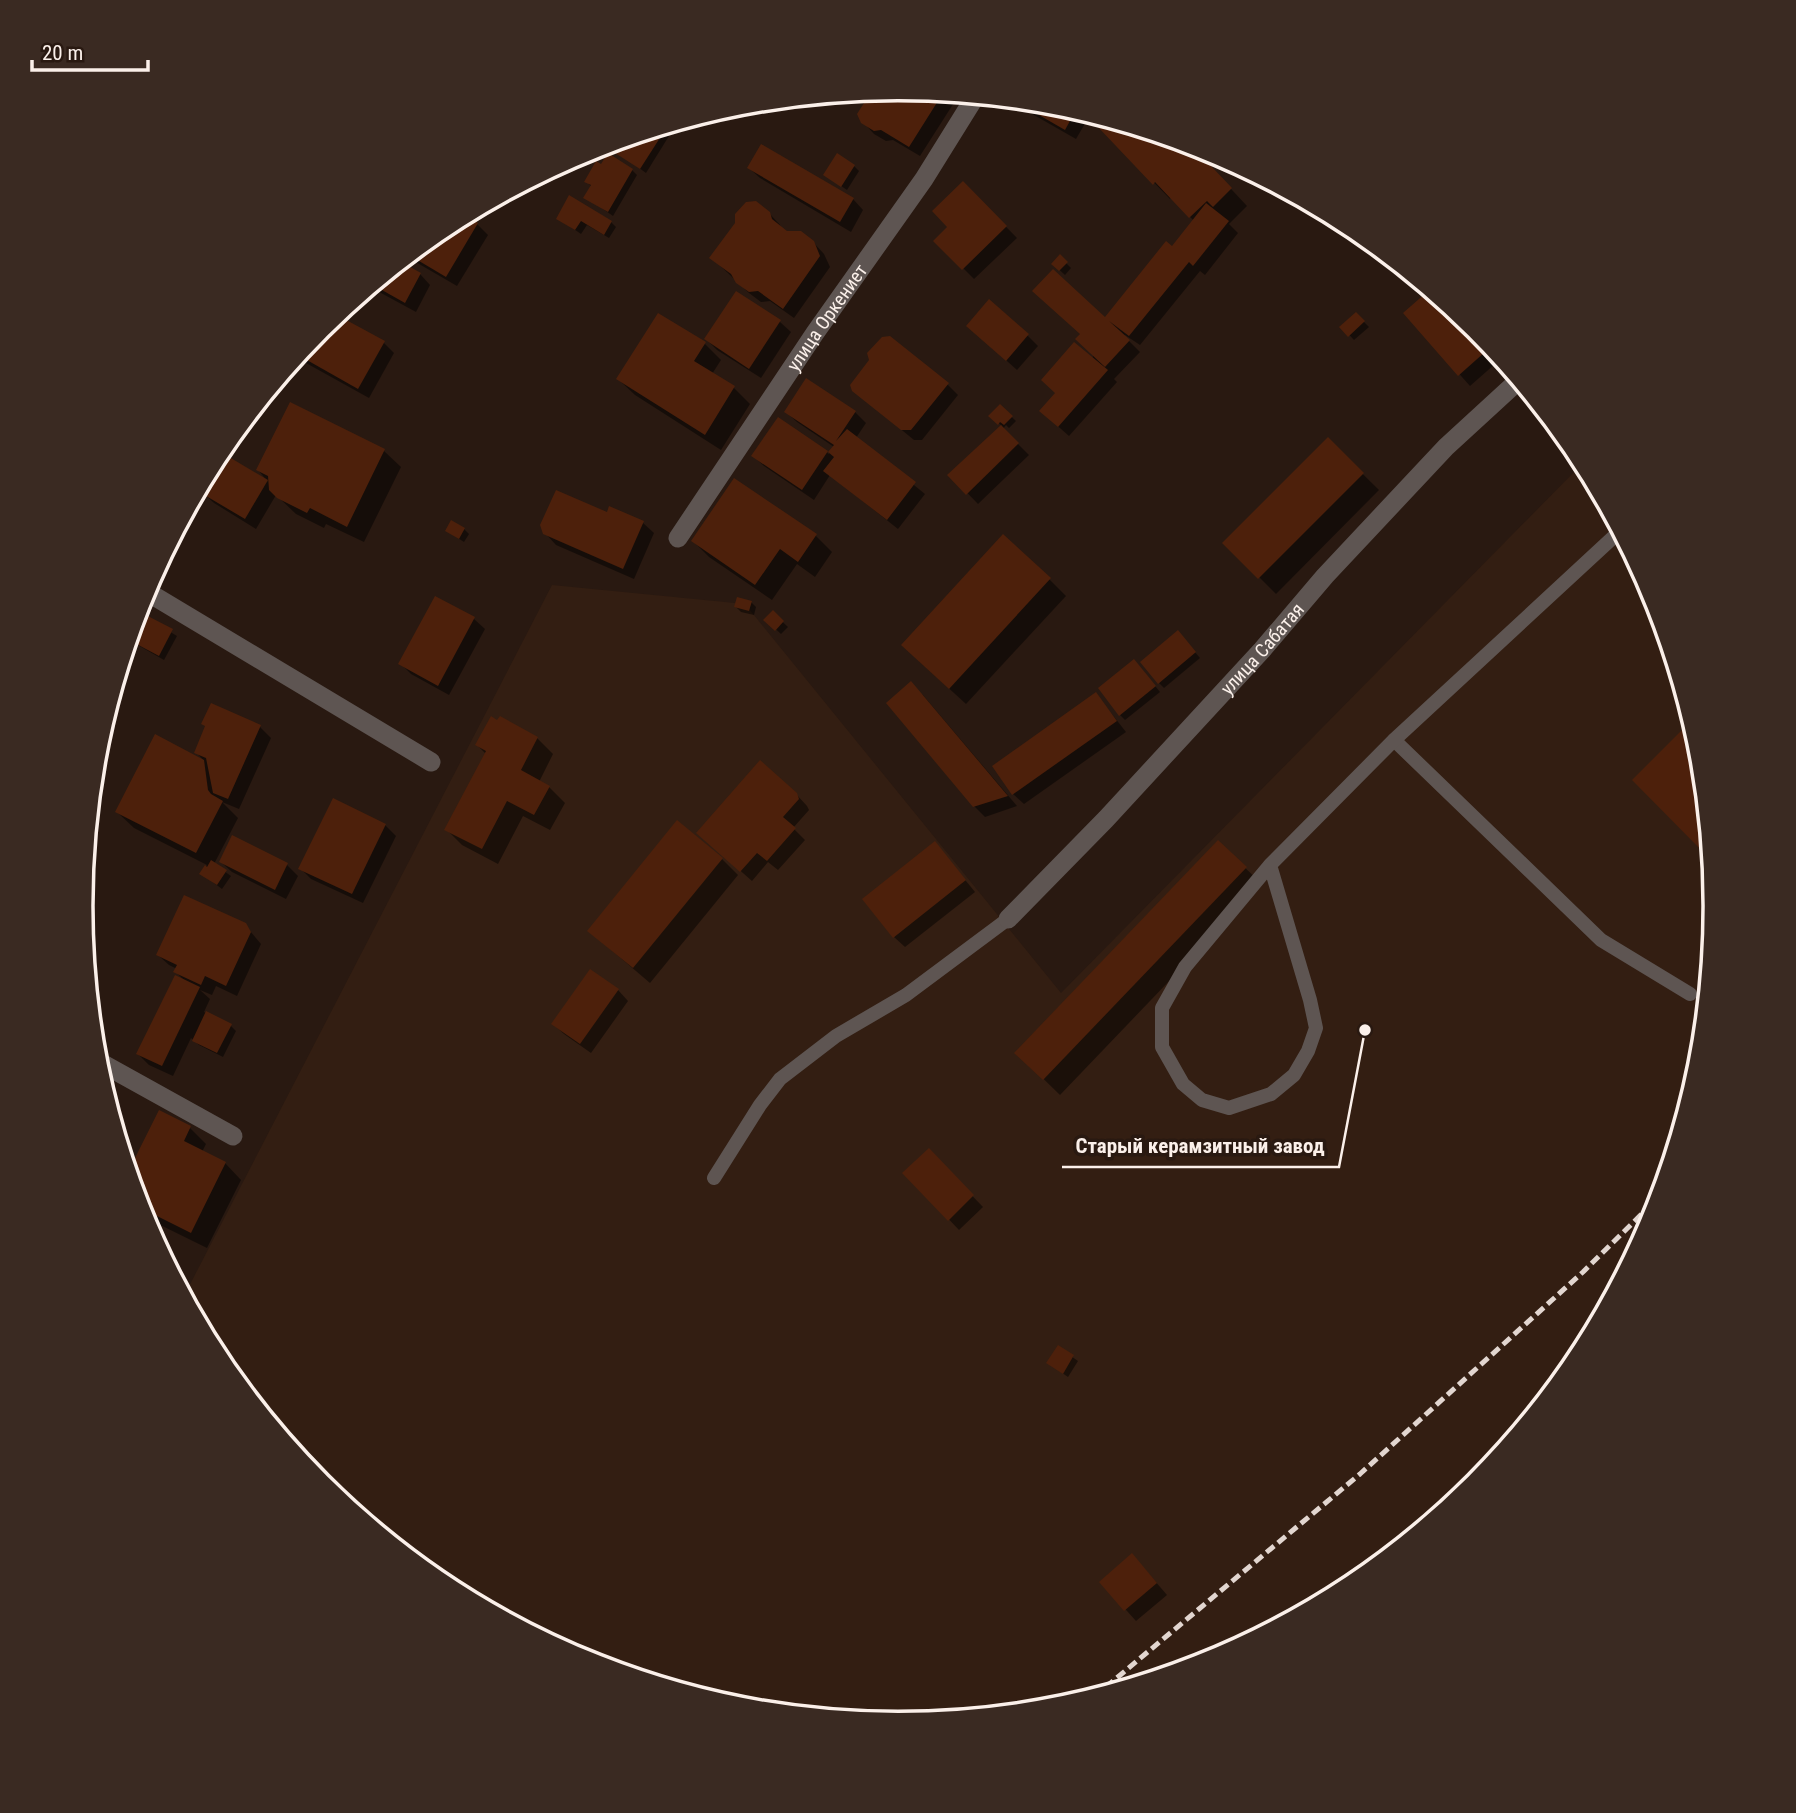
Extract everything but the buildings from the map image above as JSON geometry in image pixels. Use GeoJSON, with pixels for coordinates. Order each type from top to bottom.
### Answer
{"type":"FeatureCollection","features":[{"type":"Feature","properties":{"kind":"street","name":"улица Оркениет"},"geometry":{"type":"LineString","coordinates":[[678,538],[815,333],[924,179],[970,105]]}},
{"type":"Feature","properties":{"kind":"street","name":"улица Сабатая"},"geometry":{"type":"LineString","coordinates":[[1008,919],[1107,819],[1262,650],[1325,576],[1437,457],[1512,387]]}},
{"type":"Feature","properties":{"kind":"street"},"geometry":{"type":"LineString","coordinates":[[155,596],[431,761]]}},
{"type":"Feature","properties":{"kind":"street"},"geometry":{"type":"LineString","coordinates":[[109,1067],[233,1136]]}},
{"type":"Feature","properties":{"kind":"lane"},"geometry":{"type":"LineString","coordinates":[[1270,865],[1316,1028],[1308,1051],[1294,1075],[1271,1094],[1229,1108],[1202,1100],[1183,1084],[1162,1047],[1163,1007],[1185,967],[1270,865],[1394,740],[1613,537]]}},
{"type":"Feature","properties":{"kind":"lane"},"geometry":{"type":"LineString","coordinates":[[1394,740],[1601,940],[1690,995]]}},
{"type":"Feature","properties":{"kind":"lane"},"geometry":{"type":"LineString","coordinates":[[714,1178],[760,1105],[780,1079],[836,1036],[906,995],[1008,919]]}},
{"type":"Feature","properties":{"kind":"shaded area"},"geometry":{"type":"Polygon","coordinates":[[[1575,471],[1620,550],[1642,598],[1661,648],[1688,749],[1702,854],[1702,959],[1688,1064],[1676,1115],[1661,1165],[1620,1263],[1568,1354],[1537,1397],[1467,1476],[1429,1512],[1345,1576],[1301,1604],[1254,1629],[1157,1669],[1055,1696],[1003,1705],[898,1712],[845,1710],[793,1705],[690,1684],[639,1669],[542,1629],[495,1604],[408,1545],[367,1512],[329,1476],[259,1397],[228,1354],[189,1287],[552,585],[745,604],[1061,993],[1575,471]]]}},
{"type":"Feature","properties":{"kind":"railway"},"geometry":{"type":"LineString","coordinates":[[1111,1682],[1360,1474],[1583,1272],[1643,1213]]}},
{"type":"Feature","properties":{"kind":"place","name":"Старый керамзитный завод"},"geometry":{"type":"Point","coordinates":[1365,1030]}}]}
